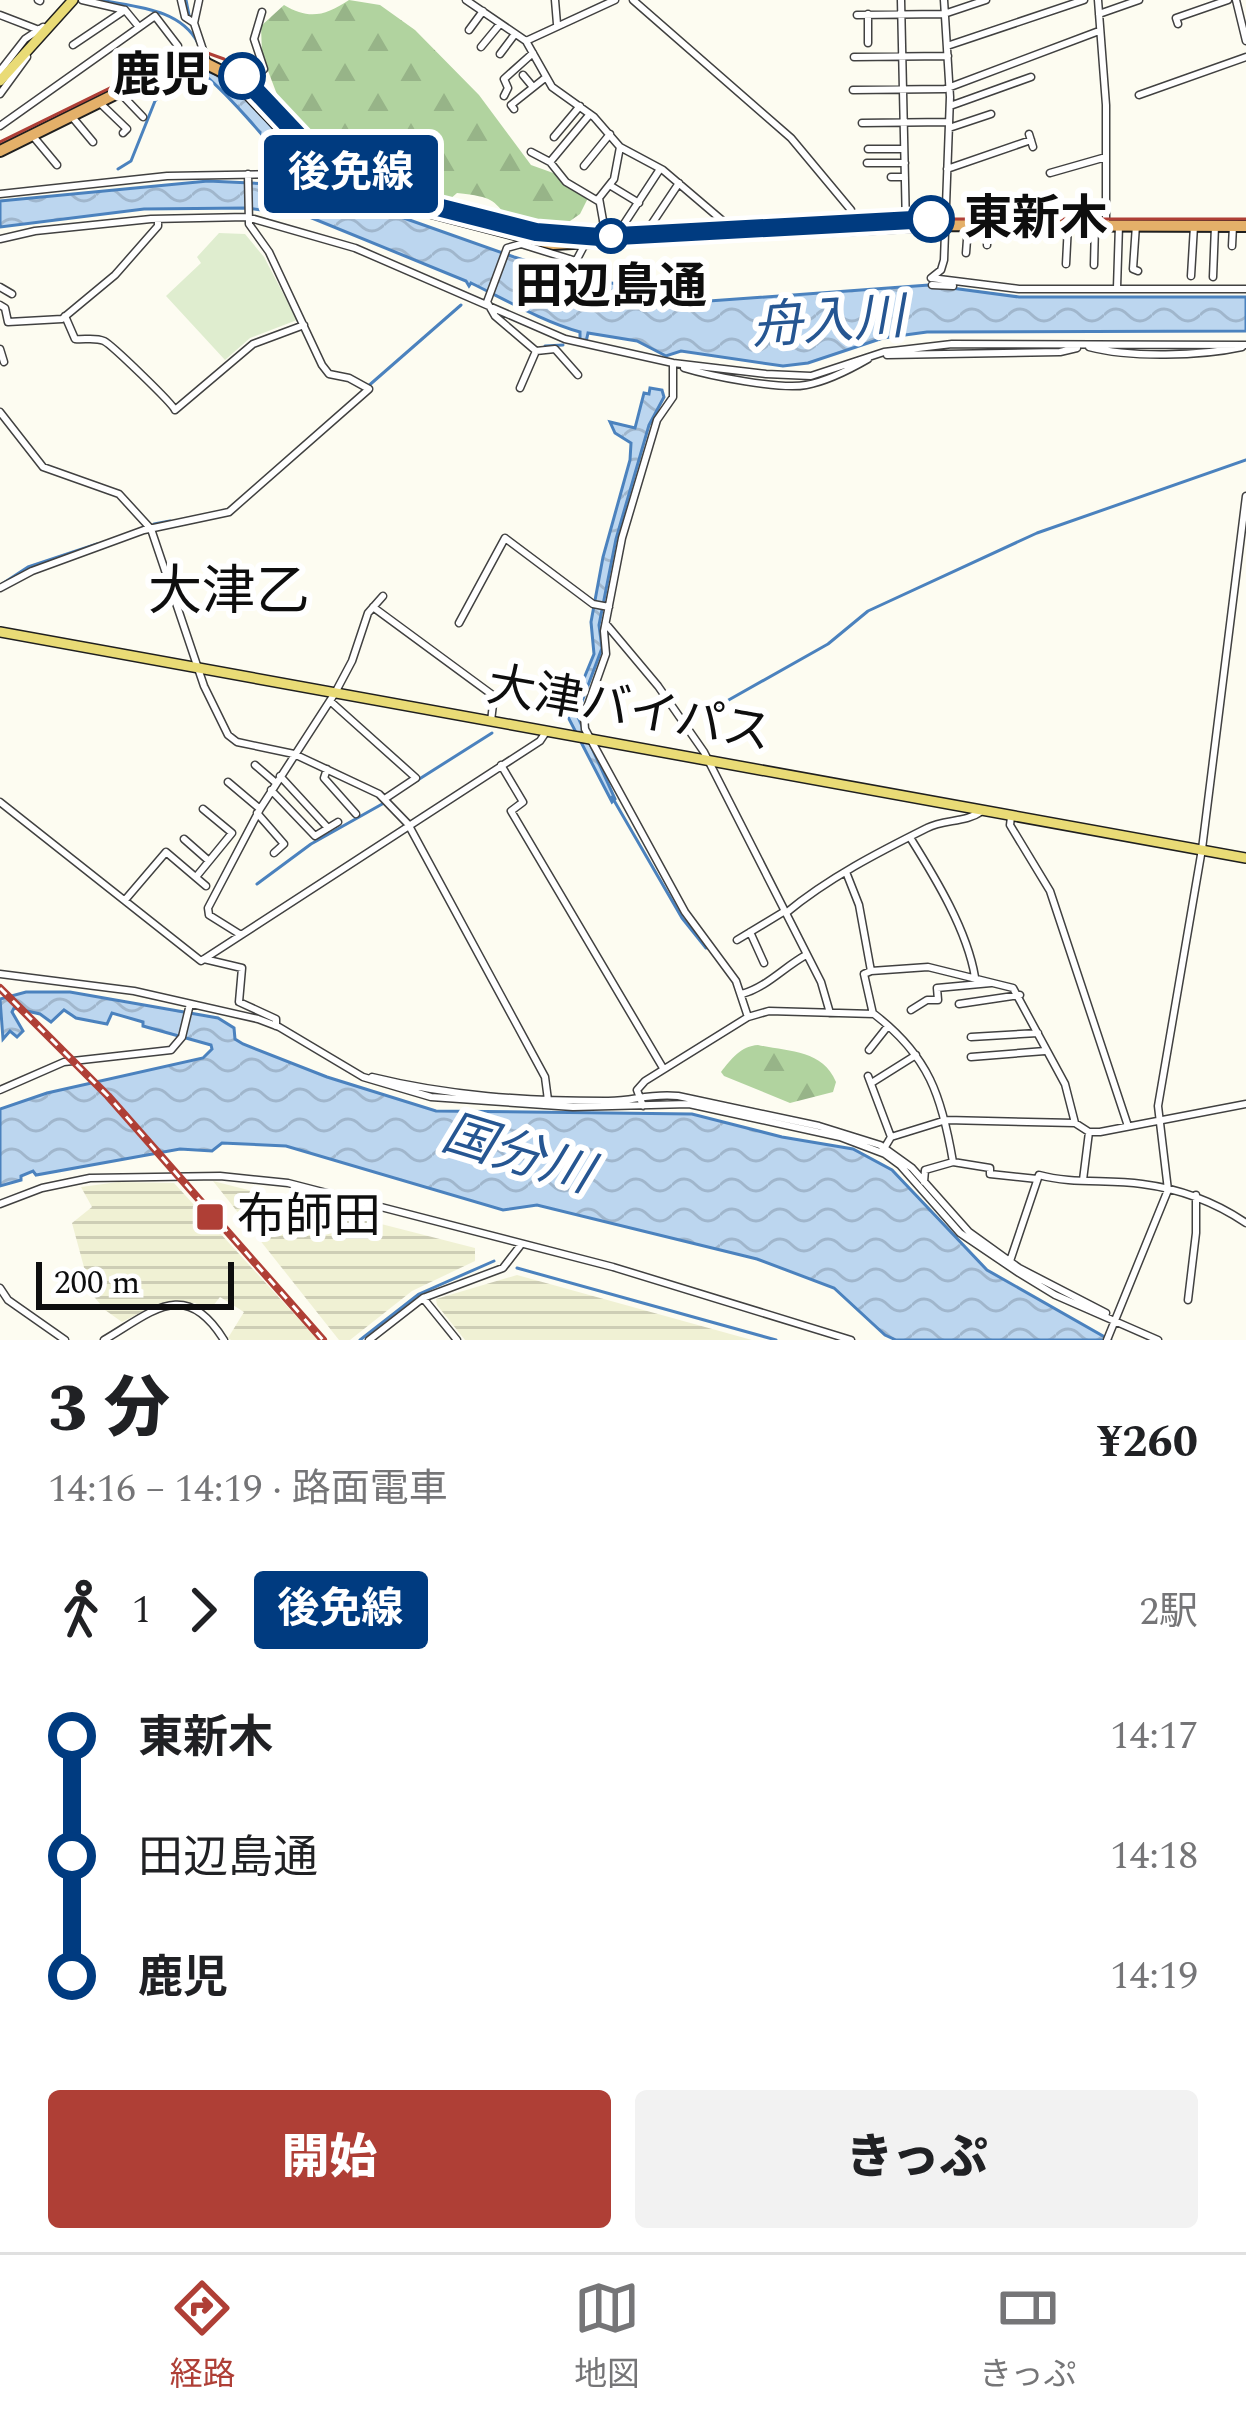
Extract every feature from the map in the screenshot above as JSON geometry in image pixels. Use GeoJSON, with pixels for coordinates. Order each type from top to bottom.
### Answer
{"type":"FeatureCollection","features":[{"type":"Feature","properties":{"kind":"highway"},"geometry":{"type":"LineString","coordinates":[[0,151],[69,112],[177,64],[207,62],[244,88],[310,157],[392,202],[553,244],[589,244],[620,236],[647,241],[907,227],[1236,226]]}},
{"type":"Feature","properties":{"kind":"main road"},"geometry":{"type":"LineString","coordinates":[[0,82],[43,27],[77,0]]}},
{"type":"Feature","properties":{"kind":"main road","name":"大津バイパス"},"geometry":{"type":"LineString","coordinates":[[0,632],[198,667],[332,697],[491,721],[1246,858]]}},
{"type":"Feature","properties":{"kind":"street"},"geometry":{"type":"LineString","coordinates":[[77,0],[125,10],[140,27]]}},
{"type":"Feature","properties":{"kind":"street"},"geometry":{"type":"LineString","coordinates":[[181,0],[185,17],[194,22]]}},
{"type":"Feature","properties":{"kind":"street"},"geometry":{"type":"LineString","coordinates":[[199,0],[194,22],[207,62]]}},
{"type":"Feature","properties":{"kind":"street"},"geometry":{"type":"LineString","coordinates":[[466,0],[526,41],[545,78],[590,114],[620,147],[660,169],[741,236]]}},
{"type":"Feature","properties":{"kind":"street"},"geometry":{"type":"LineString","coordinates":[[555,0],[557,24]]}},
{"type":"Feature","properties":{"kind":"street"},"geometry":{"type":"LineString","coordinates":[[526,41],[615,0]]}},
{"type":"Feature","properties":{"kind":"street"},"geometry":{"type":"LineString","coordinates":[[633,0],[790,138],[851,210],[851,230]]}},
{"type":"Feature","properties":{"kind":"street"},"geometry":{"type":"LineString","coordinates":[[901,0],[907,227]]}},
{"type":"Feature","properties":{"kind":"street"},"geometry":{"type":"LineString","coordinates":[[944,0],[950,87],[945,226],[942,267],[931,278],[968,285]]}},
{"type":"Feature","properties":{"kind":"street"},"geometry":{"type":"LineString","coordinates":[[856,15],[944,14],[986,0]]}},
{"type":"Feature","properties":{"kind":"street"},"geometry":{"type":"LineString","coordinates":[[854,58],[948,51],[1084,0]]}},
{"type":"Feature","properties":{"kind":"street"},"geometry":{"type":"LineString","coordinates":[[1098,0],[1107,225],[1120,270],[1118,288]]}},
{"type":"Feature","properties":{"kind":"street"},"geometry":{"type":"LineString","coordinates":[[1099,14],[1139,0]]}},
{"type":"Feature","properties":{"kind":"street"},"geometry":{"type":"LineString","coordinates":[[1178,23],[1176,18],[1232,0],[1246,41]]}},
{"type":"Feature","properties":{"kind":"street"},"geometry":{"type":"LineString","coordinates":[[73,45],[125,10]]}},
{"type":"Feature","properties":{"kind":"street"},"geometry":{"type":"LineString","coordinates":[[469,30],[483,11]]}},
{"type":"Feature","properties":{"kind":"street"},"geometry":{"type":"LineString","coordinates":[[244,88],[264,68],[256,58],[254,39],[262,12]]}},
{"type":"Feature","properties":{"kind":"street"},"geometry":{"type":"LineString","coordinates":[[868,14],[868,43]]}},
{"type":"Feature","properties":{"kind":"street"},"geometry":{"type":"LineString","coordinates":[[0,15],[43,27]]}},
{"type":"Feature","properties":{"kind":"street"},"geometry":{"type":"LineString","coordinates":[[0,126],[155,16],[178,46]]}},
{"type":"Feature","properties":{"kind":"street"},"geometry":{"type":"LineString","coordinates":[[481,47],[500,24]]}},
{"type":"Feature","properties":{"kind":"street"},"geometry":{"type":"LineString","coordinates":[[0,71],[24,40],[43,27]]}},
{"type":"Feature","properties":{"kind":"street"},"geometry":{"type":"LineString","coordinates":[[0,94],[43,27]]}},
{"type":"Feature","properties":{"kind":"street"},"geometry":{"type":"LineString","coordinates":[[853,90],[950,87],[1099,31]]}},
{"type":"Feature","properties":{"kind":"street"},"geometry":{"type":"LineString","coordinates":[[500,54],[515,34]]}},
{"type":"Feature","properties":{"kind":"street"},"geometry":{"type":"LineString","coordinates":[[503,96],[508,88],[504,79],[533,53]]}},
{"type":"Feature","properties":{"kind":"street"},"geometry":{"type":"LineString","coordinates":[[1139,95],[1246,57]]}},
{"type":"Feature","properties":{"kind":"street"},"geometry":{"type":"LineString","coordinates":[[523,75],[533,87]]}},
{"type":"Feature","properties":{"kind":"street"},"geometry":{"type":"LineString","coordinates":[[950,106],[1031,76]]}},
{"type":"Feature","properties":{"kind":"street"},"geometry":{"type":"LineString","coordinates":[[514,109],[511,105],[545,78]]}},
{"type":"Feature","properties":{"kind":"street"},"geometry":{"type":"LineString","coordinates":[[118,92],[143,117]]}},
{"type":"Feature","properties":{"kind":"street"},"geometry":{"type":"LineString","coordinates":[[99,101],[127,129],[123,133]]}},
{"type":"Feature","properties":{"kind":"street"},"geometry":{"type":"LineString","coordinates":[[554,137],[580,106]]}},
{"type":"Feature","properties":{"kind":"street"},"geometry":{"type":"LineString","coordinates":[[69,112],[93,142]]}},
{"type":"Feature","properties":{"kind":"street"},"geometry":{"type":"LineString","coordinates":[[550,162],[590,114]]}},
{"type":"Feature","properties":{"kind":"street"},"geometry":{"type":"LineString","coordinates":[[862,123],[949,125],[991,114]]}},
{"type":"Feature","properties":{"kind":"street"},"geometry":{"type":"LineString","coordinates":[[584,166],[610,134]]}},
{"type":"Feature","properties":{"kind":"street"},"geometry":{"type":"LineString","coordinates":[[32,135],[57,164]]}},
{"type":"Feature","properties":{"kind":"street"},"geometry":{"type":"LineString","coordinates":[[947,169],[1031,141]]}},
{"type":"Feature","properties":{"kind":"street"},"geometry":{"type":"LineString","coordinates":[[598,201],[610,185],[620,147]]}},
{"type":"Feature","properties":{"kind":"street"},"geometry":{"type":"LineString","coordinates":[[868,149],[904,149]]}},
{"type":"Feature","properties":{"kind":"street"},"geometry":{"type":"LineString","coordinates":[[488,306],[507,248],[521,244],[576,261],[602,232],[598,201],[531,152]]}},
{"type":"Feature","properties":{"kind":"street"},"geometry":{"type":"LineString","coordinates":[[0,194],[167,176],[288,174],[310,157]]}},
{"type":"Feature","properties":{"kind":"street"},"geometry":{"type":"LineString","coordinates":[[1050,173],[1106,157]]}},
{"type":"Feature","properties":{"kind":"street"},"geometry":{"type":"LineString","coordinates":[[867,163],[904,163]]}},
{"type":"Feature","properties":{"kind":"street"},"geometry":{"type":"LineString","coordinates":[[603,221],[620,236],[660,169]]}},
{"type":"Feature","properties":{"kind":"street"},"geometry":{"type":"LineString","coordinates":[[0,588],[68,556],[151,529],[230,512],[369,389],[329,374],[269,252],[246,216],[248,176]]}},
{"type":"Feature","properties":{"kind":"street"},"geometry":{"type":"LineString","coordinates":[[891,177],[905,177]]}},
{"type":"Feature","properties":{"kind":"street"},"geometry":{"type":"LineString","coordinates":[[647,241],[647,231],[679,183]]}},
{"type":"Feature","properties":{"kind":"street"},"geometry":{"type":"LineString","coordinates":[[610,185],[639,202]]}},
{"type":"Feature","properties":{"kind":"street"},"geometry":{"type":"LineString","coordinates":[[0,239],[35,231],[246,216],[356,248],[565,339],[711,375],[802,386],[884,355],[1060,352],[1082,345],[1116,352],[1217,352],[1246,346]]}},
{"type":"Feature","properties":{"kind":"street"},"geometry":{"type":"LineString","coordinates":[[0,304],[5,308],[4,323],[55,321],[65,316],[142,249],[158,220]]}},
{"type":"Feature","properties":{"kind":"street"},"geometry":{"type":"LineString","coordinates":[[987,245],[988,225]]}},
{"type":"Feature","properties":{"kind":"street"},"geometry":{"type":"LineString","coordinates":[[1066,264],[1068,225]]}},
{"type":"Feature","properties":{"kind":"street"},"geometry":{"type":"LineString","coordinates":[[1094,265],[1107,225]]}},
{"type":"Feature","properties":{"kind":"street"},"geometry":{"type":"LineString","coordinates":[[1136,225],[1133,268],[1138,272]]}},
{"type":"Feature","properties":{"kind":"street"},"geometry":{"type":"LineString","coordinates":[[965,253],[968,226]]}},
{"type":"Feature","properties":{"kind":"street"},"geometry":{"type":"LineString","coordinates":[[1191,276],[1193,226]]}},
{"type":"Feature","properties":{"kind":"street"},"geometry":{"type":"LineString","coordinates":[[1213,278],[1214,226]]}},
{"type":"Feature","properties":{"kind":"street"},"geometry":{"type":"LineString","coordinates":[[1231,245],[1236,226]]}},
{"type":"Feature","properties":{"kind":"street"},"geometry":{"type":"LineString","coordinates":[[932,285],[1144,292],[1246,290]]}},
{"type":"Feature","properties":{"kind":"street"},"geometry":{"type":"LineString","coordinates":[[0,286],[12,294]]}},
{"type":"Feature","properties":{"kind":"street"},"geometry":{"type":"LineString","coordinates":[[488,306],[536,350],[555,349],[578,375]]}},
{"type":"Feature","properties":{"kind":"street"},"geometry":{"type":"LineString","coordinates":[[65,316],[76,339],[107,343],[142,379],[170,399],[176,410],[253,344],[304,325]]}},
{"type":"Feature","properties":{"kind":"street"},"geometry":{"type":"LineString","coordinates":[[0,349],[4,362]]}},
{"type":"Feature","properties":{"kind":"street"},"geometry":{"type":"LineString","coordinates":[[520,388],[536,350]]}},
{"type":"Feature","properties":{"kind":"street"},"geometry":{"type":"LineString","coordinates":[[673,363],[673,397],[657,420],[622,538],[607,606],[606,654],[584,716],[591,739],[685,912],[742,994],[748,1017]]}},
{"type":"Feature","properties":{"kind":"street"},"geometry":{"type":"LineString","coordinates":[[0,412],[44,467],[119,494],[151,529],[198,667],[220,724],[229,735],[237,742],[294,754],[327,769],[386,799],[408,824],[545,1077],[548,1100]]}},
{"type":"Feature","properties":{"kind":"street"},"geometry":{"type":"LineString","coordinates":[[1107,1340],[1168,1190],[1157,1124],[1202,849],[1246,496]]}},
{"type":"Feature","properties":{"kind":"street"},"geometry":{"type":"LineString","coordinates":[[459,623],[505,538],[593,604],[607,606]]}},
{"type":"Feature","properties":{"kind":"street"},"geometry":{"type":"LineString","coordinates":[[241,935],[209,915],[208,908],[258,812],[332,697],[373,607],[383,596]]}},
{"type":"Feature","properties":{"kind":"street"},"geometry":{"type":"LineString","coordinates":[[373,607],[494,697],[491,721]]}},
{"type":"Feature","properties":{"kind":"street"},"geometry":{"type":"LineString","coordinates":[[605,624],[658,686],[709,760],[821,982],[830,1013]]}},
{"type":"Feature","properties":{"kind":"street"},"geometry":{"type":"LineString","coordinates":[[332,697],[416,778],[386,799]]}},
{"type":"Feature","properties":{"kind":"street"},"geometry":{"type":"LineString","coordinates":[[204,959],[540,741],[546,732]]}},
{"type":"Feature","properties":{"kind":"street"},"geometry":{"type":"LineString","coordinates":[[255,765],[328,828]]}},
{"type":"Feature","properties":{"kind":"street"},"geometry":{"type":"LineString","coordinates":[[501,765],[523,802],[511,811],[663,1068]]}},
{"type":"Feature","properties":{"kind":"street"},"geometry":{"type":"LineString","coordinates":[[327,769],[324,778],[356,814]]}},
{"type":"Feature","properties":{"kind":"street"},"geometry":{"type":"LineString","coordinates":[[228,782],[284,844],[274,853]]}},
{"type":"Feature","properties":{"kind":"street"},"geometry":{"type":"LineString","coordinates":[[276,783],[315,836],[338,822]]}},
{"type":"Feature","properties":{"kind":"street"},"geometry":{"type":"LineString","coordinates":[[0,802],[196,960],[242,968],[238,1001],[276,1019],[276,1026]]}},
{"type":"Feature","properties":{"kind":"street"},"geometry":{"type":"LineString","coordinates":[[196,877],[232,833],[203,808]]}},
{"type":"Feature","properties":{"kind":"street"},"geometry":{"type":"LineString","coordinates":[[737,940],[815,889],[929,826],[982,811]]}},
{"type":"Feature","properties":{"kind":"street"},"geometry":{"type":"LineString","coordinates":[[1011,815],[1010,825],[1050,891],[1128,1126]]}},
{"type":"Feature","properties":{"kind":"street"},"geometry":{"type":"LineString","coordinates":[[910,838],[954,922],[975,977]]}},
{"type":"Feature","properties":{"kind":"street"},"geometry":{"type":"LineString","coordinates":[[184,839],[209,861]]}},
{"type":"Feature","properties":{"kind":"street"},"geometry":{"type":"LineString","coordinates":[[124,900],[166,851],[206,886]]}},
{"type":"Feature","properties":{"kind":"street"},"geometry":{"type":"LineString","coordinates":[[846,872],[859,905],[871,971]]}},
{"type":"Feature","properties":{"kind":"street"},"geometry":{"type":"LineString","coordinates":[[750,932],[764,963]]}},
{"type":"Feature","properties":{"kind":"street"},"geometry":{"type":"LineString","coordinates":[[742,994],[760,988],[806,955]]}},
{"type":"Feature","properties":{"kind":"street"},"geometry":{"type":"LineString","coordinates":[[953,1162],[938,1088],[916,1055],[873,1014],[864,974],[916,966],[1006,984],[1020,995],[1065,1084],[1075,1123]]}},
{"type":"Feature","properties":{"kind":"street"},"geometry":{"type":"LineString","coordinates":[[0,974],[134,991],[276,1026],[353,1072],[431,1097],[517,1105],[688,1104],[841,1137],[885,1154],[917,1182],[960,1233],[1055,1295],[1162,1340]]}},
{"type":"Feature","properties":{"kind":"street"},"geometry":{"type":"LineString","coordinates":[[911,1010],[927,1000],[938,1000],[938,988],[994,982]]}},
{"type":"Feature","properties":{"kind":"street"},"geometry":{"type":"LineString","coordinates":[[958,1004],[1020,995]]}},
{"type":"Feature","properties":{"kind":"street"},"geometry":{"type":"LineString","coordinates":[[0,1090],[64,1062],[166,1052],[182,1037],[189,1007]]}},
{"type":"Feature","properties":{"kind":"street"},"geometry":{"type":"LineString","coordinates":[[643,1106],[637,1090],[645,1081],[748,1017],[769,1011],[873,1014]]}},
{"type":"Feature","properties":{"kind":"street"},"geometry":{"type":"LineString","coordinates":[[869,1050],[888,1027]]}},
{"type":"Feature","properties":{"kind":"street"},"geometry":{"type":"LineString","coordinates":[[970,1037],[1038,1034]]}},
{"type":"Feature","properties":{"kind":"street"},"geometry":{"type":"LineString","coordinates":[[971,1057],[1045,1051]]}},
{"type":"Feature","properties":{"kind":"street"},"geometry":{"type":"LineString","coordinates":[[891,1137],[870,1080],[916,1055]]}},
{"type":"Feature","properties":{"kind":"street"},"geometry":{"type":"LineString","coordinates":[[353,1072],[449,1093],[622,1102],[639,1095],[678,1096],[838,1131],[885,1148],[969,1232],[1018,1270]]}},
{"type":"Feature","properties":{"kind":"street"},"geometry":{"type":"LineString","coordinates":[[885,1148],[891,1137],[946,1120],[1075,1123],[1089,1132],[1157,1124],[1246,1104]]}},
{"type":"Feature","properties":{"kind":"street"},"geometry":{"type":"LineString","coordinates":[[1083,1180],[1089,1132]]}},
{"type":"Feature","properties":{"kind":"street"},"geometry":{"type":"LineString","coordinates":[[924,1182],[925,1170],[953,1162],[990,1168],[990,1174],[1037,1179]]}},
{"type":"Feature","properties":{"kind":"street"},"geometry":{"type":"LineString","coordinates":[[1010,1261],[1039,1175],[1142,1184],[1196,1196],[1246,1223]]}},
{"type":"Feature","properties":{"kind":"street"},"geometry":{"type":"LineString","coordinates":[[0,1204],[42,1188],[90,1178],[235,1177],[288,1183],[613,1267],[851,1340]]}},
{"type":"Feature","properties":{"kind":"street"},"geometry":{"type":"LineString","coordinates":[[1188,1300],[1196,1196]]}},
{"type":"Feature","properties":{"kind":"street"},"geometry":{"type":"LineString","coordinates":[[369,1340],[423,1298],[503,1268],[520,1246]]}},
{"type":"Feature","properties":{"kind":"street"},"geometry":{"type":"LineString","coordinates":[[0,1288],[8,1300],[65,1340]]}},
{"type":"Feature","properties":{"kind":"street"},"geometry":{"type":"LineString","coordinates":[[423,1298],[457,1340]]}},
{"type":"Feature","properties":{"kind":"street"},"geometry":{"type":"LineString","coordinates":[[104,1340],[155,1308],[193,1306],[204,1311],[224,1340]]}},
{"type":"Feature","properties":{"kind":"street"},"geometry":{"type":"LineString","coordinates":[[829,1332],[839,1340]]}},
{"type":"Feature","properties":{"kind":"green space"},"geometry":{"type":"Polygon","coordinates":[[[349,0],[380,5],[415,30],[479,95],[531,165],[556,174],[588,198],[570,221],[570,228],[537,230],[516,225],[492,201],[470,195],[457,193],[442,206],[353,169],[326,152],[314,133],[281,105],[262,55],[261,26],[284,5],[317,14],[349,0]]]}},
{"type":"Feature","properties":{"kind":"green space"},"geometry":{"type":"Polygon","coordinates":[[[219,233],[245,234],[264,257],[297,320],[250,338],[225,360],[166,296],[201,263],[197,257],[219,233]]]}},
{"type":"Feature","properties":{"kind":"green space"},"geometry":{"type":"Polygon","coordinates":[[[758,1045],[822,1063],[836,1082],[833,1092],[790,1103],[724,1076],[721,1072],[737,1054],[758,1045]]]}},
{"type":"Feature","properties":{"kind":"green space"},"geometry":{"type":"Polygon","coordinates":[[[213,1181],[475,1248],[475,1261],[412,1291],[350,1340],[339,1340],[213,1181]]]}},
{"type":"Feature","properties":{"kind":"green space"},"geometry":{"type":"Polygon","coordinates":[[[174,1183],[318,1340],[231,1340],[244,1312],[220,1297],[209,1311],[195,1303],[157,1304],[122,1322],[105,1310],[91,1293],[72,1223],[92,1207],[81,1187],[174,1183]]]}},
{"type":"Feature","properties":{"kind":"green space"},"geometry":{"type":"Polygon","coordinates":[[[517,1275],[752,1340],[465,1340],[437,1305],[436,1299],[517,1275]]]}},
{"type":"Feature","properties":{"kind":"water"},"geometry":{"type":"Polygon","coordinates":[[[197,69],[222,77],[242,94],[278,134],[273,141],[289,160],[294,156],[297,164],[286,170],[246,117],[197,69]]]}},
{"type":"Feature","properties":{"kind":"water","name":"舟入川"},"geometry":{"type":"Polygon","coordinates":[[[310,172],[384,211],[514,257],[579,277],[709,301],[929,285],[1019,297],[1246,297],[1246,331],[927,332],[883,338],[808,363],[783,366],[681,351],[666,356],[637,341],[588,333],[586,342],[580,340],[580,332],[307,216],[247,208],[144,209],[0,227],[0,201],[208,181],[291,185],[310,172]]]}},
{"type":"Feature","properties":{"kind":"water"},"geometry":{"type":"Polygon","coordinates":[[[650,388],[662,390],[664,397],[649,425],[616,539],[599,625],[602,648],[577,715],[615,799],[612,802],[568,717],[594,654],[591,622],[603,557],[630,460],[631,443],[615,433],[610,422],[635,428],[644,393],[649,394],[650,388]]]}},
{"type":"Feature","properties":{"kind":"water","name":"国分川"},"geometry":{"type":"Polygon","coordinates":[[[26,992],[70,992],[218,1018],[234,1028],[235,1039],[243,1044],[327,1077],[436,1111],[692,1114],[853,1149],[892,1170],[987,1270],[1110,1340],[896,1340],[834,1288],[757,1259],[537,1205],[503,1210],[286,1146],[222,1143],[212,1151],[180,1149],[36,1175],[33,1171],[0,1186],[0,1109],[47,1093],[203,1058],[212,1049],[112,1013],[107,1024],[76,1018],[64,1010],[51,1022],[14,1008],[23,1031],[17,1037],[10,1031],[3,1039],[0,999],[26,992]]]}},
{"type":"Feature","properties":{"kind":"waterway"},"geometry":{"type":"LineString","coordinates":[[100,0],[168,16],[198,43]]}},
{"type":"Feature","properties":{"kind":"waterway"},"geometry":{"type":"LineString","coordinates":[[186,0],[189,15]]}},
{"type":"Feature","properties":{"kind":"waterway"},"geometry":{"type":"LineString","coordinates":[[118,169],[131,161],[155,101],[191,68]]}},
{"type":"Feature","properties":{"kind":"waterway"},"geometry":{"type":"LineString","coordinates":[[267,135],[295,166]]}},
{"type":"Feature","properties":{"kind":"waterway"},"geometry":{"type":"LineString","coordinates":[[366,388],[461,305]]}},
{"type":"Feature","properties":{"kind":"waterway"},"geometry":{"type":"LineString","coordinates":[[545,346],[563,345]]}},
{"type":"Feature","properties":{"kind":"waterway"},"geometry":{"type":"LineString","coordinates":[[718,706],[828,644],[868,611],[1037,533],[1246,460]]}},
{"type":"Feature","properties":{"kind":"waterway"},"geometry":{"type":"LineString","coordinates":[[154,524],[170,521]]}},
{"type":"Feature","properties":{"kind":"waterway"},"geometry":{"type":"LineString","coordinates":[[2,584],[28,567],[97,544]]}},
{"type":"Feature","properties":{"kind":"waterway"},"geometry":{"type":"LineString","coordinates":[[531,705],[574,702]]}},
{"type":"Feature","properties":{"kind":"waterway"},"geometry":{"type":"LineString","coordinates":[[413,783],[492,733]]}},
{"type":"Feature","properties":{"kind":"waterway"},"geometry":{"type":"LineString","coordinates":[[612,797],[682,918],[706,948]]}},
{"type":"Feature","properties":{"kind":"waterway"},"geometry":{"type":"LineString","coordinates":[[257,884],[311,844],[384,803]]}},
{"type":"Feature","properties":{"kind":"waterway"},"geometry":{"type":"LineString","coordinates":[[360,1340],[419,1294],[494,1261]]}},
{"type":"Feature","properties":{"kind":"waterway"},"geometry":{"type":"LineString","coordinates":[[517,1268],[776,1340]]}},
{"type":"Feature","properties":{"kind":"tram line"},"geometry":{"type":"LineString","coordinates":[[0,142],[171,58],[199,50],[224,59],[312,150],[394,195],[553,236],[931,219],[1246,219]]}},
{"type":"Feature","properties":{"kind":"tram line","name":"後免線"},"geometry":{"type":"LineString","coordinates":[[242,76],[291,130],[334,165],[406,199],[536,232],[600,237],[931,219]]}},
{"type":"Feature","properties":{"kind":"railway"},"geometry":{"type":"LineString","coordinates":[[0,988],[108,1096],[323,1340]]}},
{"type":"Feature","properties":{"kind":"place","name":"鹿児"},"geometry":{"type":"Point","coordinates":[242,76]}},
{"type":"Feature","properties":{"kind":"place","name":"東新木"},"geometry":{"type":"Point","coordinates":[931,219]}},
{"type":"Feature","properties":{"kind":"place","name":"田辺島通"},"geometry":{"type":"Point","coordinates":[611,236]}},
{"type":"Feature","properties":{"kind":"place","name":"布師田"},"geometry":{"type":"Point","coordinates":[210,1217]}},
{"type":"Feature","properties":{"kind":"district","name":"大津乙"},"geometry":{"type":"Point","coordinates":[229,593]}}]}
